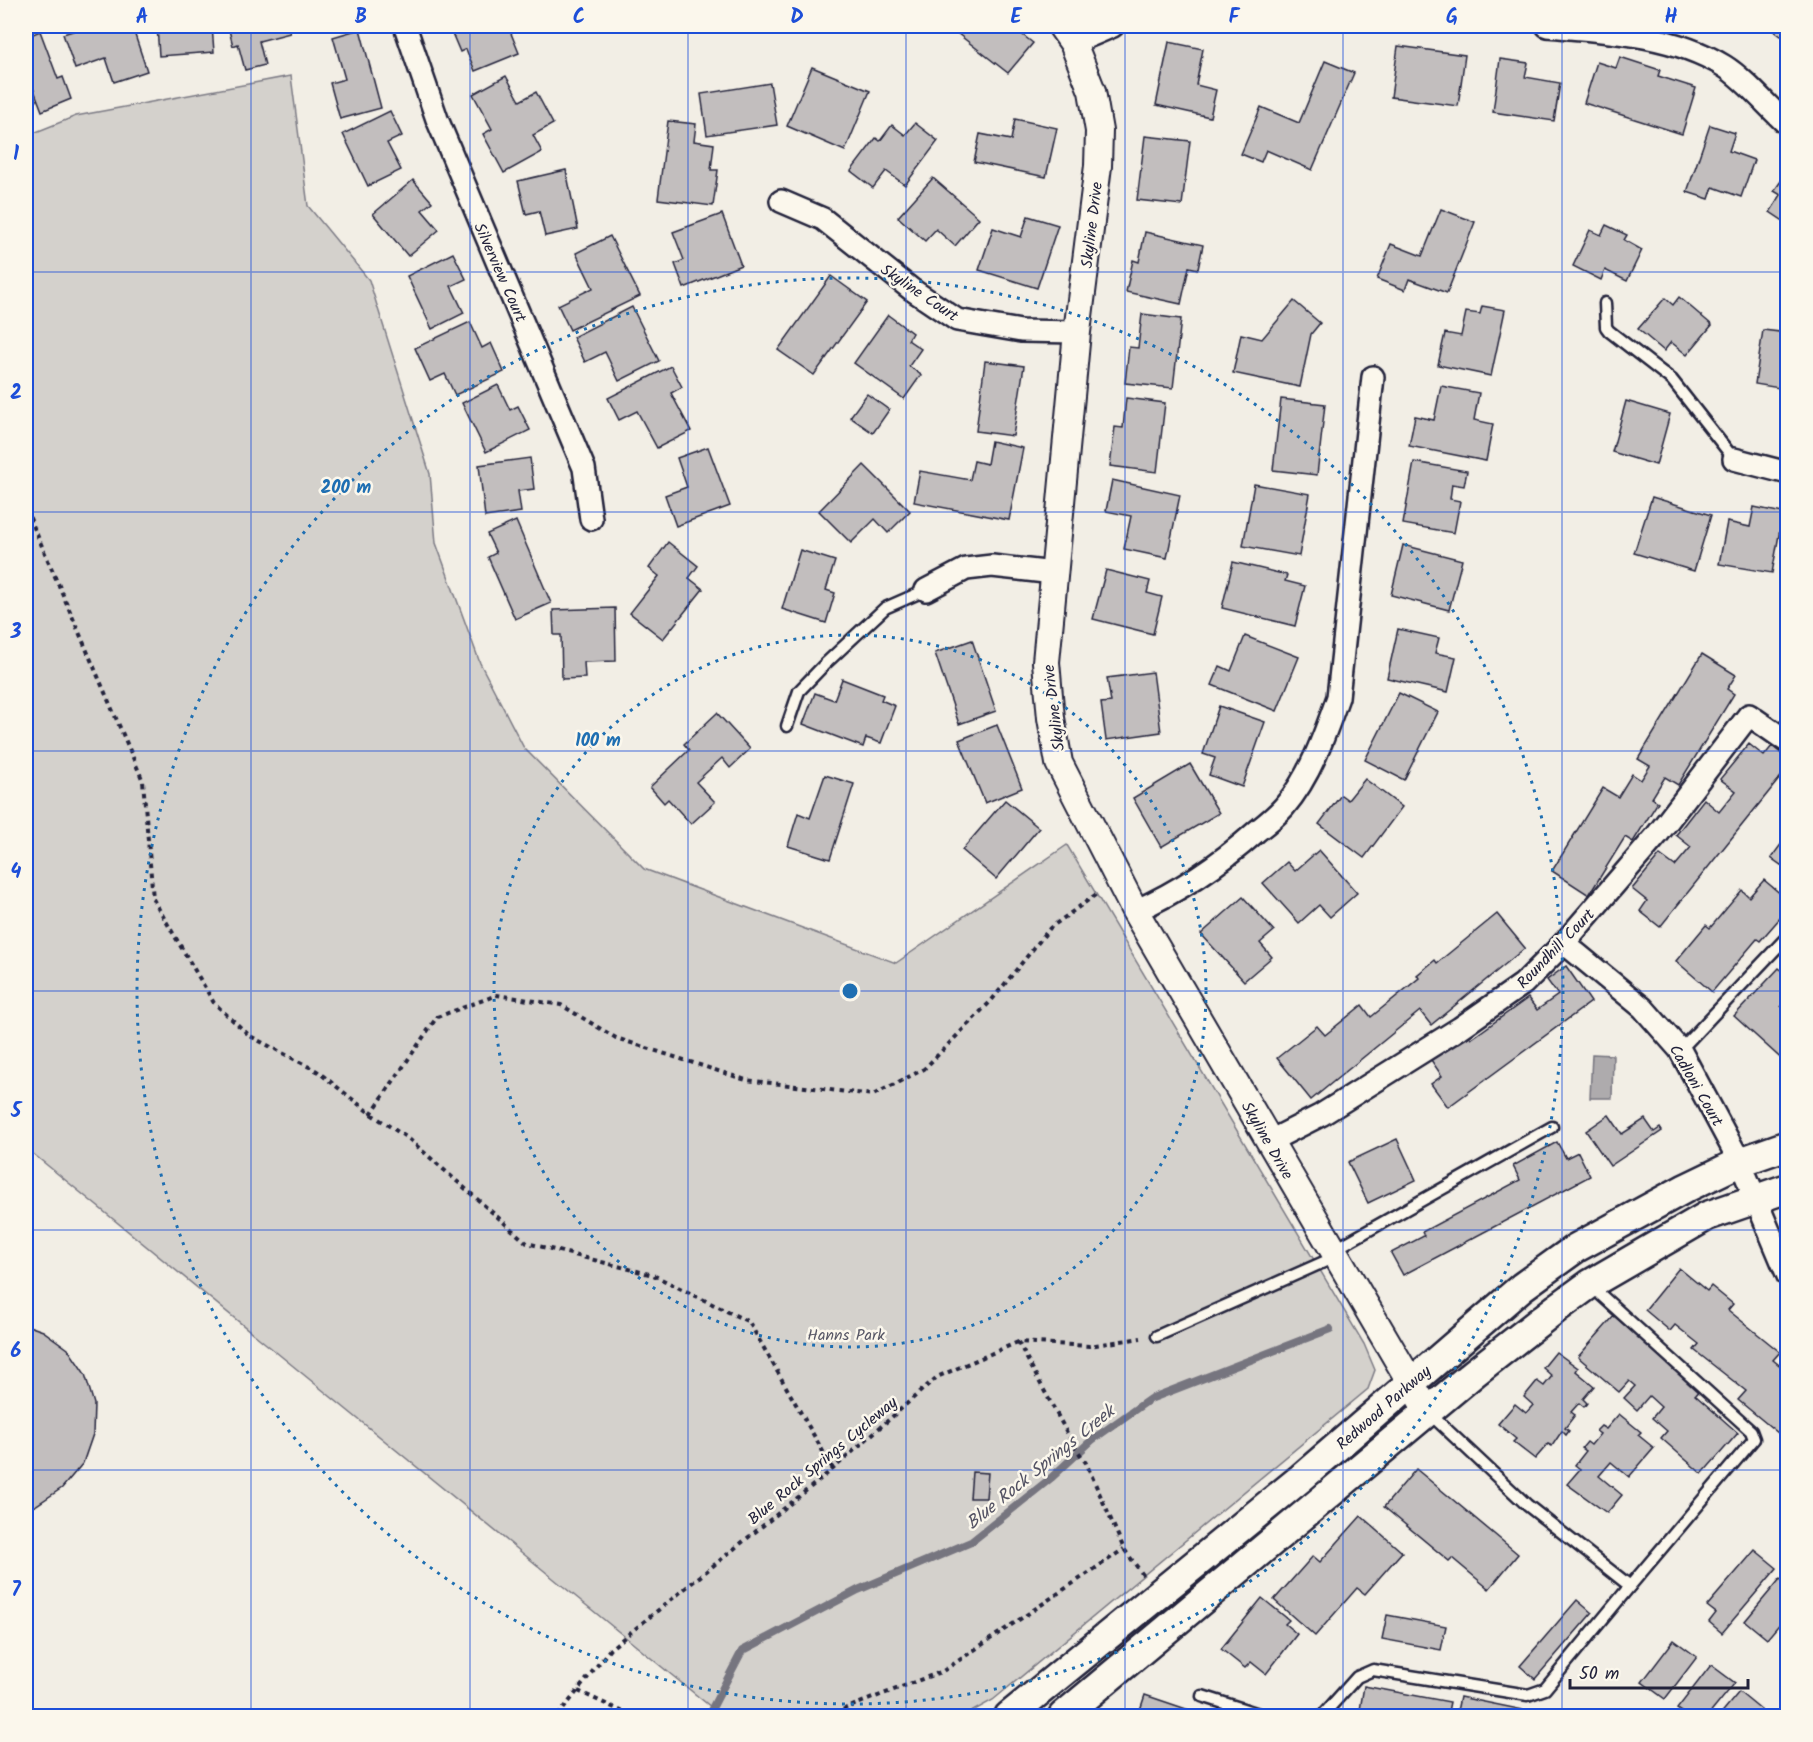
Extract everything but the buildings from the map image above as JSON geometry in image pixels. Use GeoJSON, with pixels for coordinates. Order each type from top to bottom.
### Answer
{"type":"FeatureCollection","features":[{"type":"Feature","properties":{"kind":"main road","name":"Redwood Parkway"},"geometry":{"type":"LineString","coordinates":[[1009,1716],[1301,1478],[1522,1287],[1576,1248],[1740,1162],[1788,1145]]}},
{"type":"Feature","properties":{"kind":"main road","name":"Redwood Parkway"},"geometry":{"type":"LineString","coordinates":[[1063,1716],[1474,1373],[1590,1284],[1707,1216],[1753,1198],[1788,1188]]}},
{"type":"Feature","properties":{"kind":"street","name":"Silverview Court"},"geometry":{"type":"LineString","coordinates":[[405,26],[441,130],[584,468],[591,519]]}},
{"type":"Feature","properties":{"kind":"street"},"geometry":{"type":"LineString","coordinates":[[1067,34],[1113,26]]}},
{"type":"Feature","properties":{"kind":"street"},"geometry":{"type":"LineString","coordinates":[[1547,26],[1608,32],[1671,43],[1724,66],[1788,125]]}},
{"type":"Feature","properties":{"kind":"street","name":"Skyline Drive"},"geometry":{"type":"LineString","coordinates":[[1067,34],[1092,91],[1099,131],[1098,166],[1077,332],[1046,662],[1051,718],[1059,763],[1135,911],[1270,1141],[1333,1254],[1428,1412]]}},
{"type":"Feature","properties":{"kind":"street","name":"Skyline Court"},"geometry":{"type":"LineString","coordinates":[[782,201],[823,219],[911,290],[957,320],[1021,331],[1077,332]]}},
{"type":"Feature","properties":{"kind":"street"},"geometry":{"type":"LineString","coordinates":[[1135,911],[1193,881],[1233,852],[1284,807],[1308,769],[1326,730],[1338,697],[1373,377]]}},
{"type":"Feature","properties":{"kind":"street"},"geometry":{"type":"LineString","coordinates":[[1734,459],[1788,473]]}},
{"type":"Feature","properties":{"kind":"street"},"geometry":{"type":"LineString","coordinates":[[926,590],[966,570],[992,566],[1054,573]]}},
{"type":"Feature","properties":{"kind":"street","name":"Roundhill Court"},"geometry":{"type":"LineString","coordinates":[[1270,1141],[1321,1115],[1460,1028],[1523,984],[1564,943],[1657,835],[1749,715],[1785,740]]}},
{"type":"Feature","properties":{"kind":"street","name":"Cadloni Court"},"geometry":{"type":"LineString","coordinates":[[1564,943],[1642,1008],[1680,1050],[1740,1162],[1753,1198],[1788,1276]]}},
{"type":"Feature","properties":{"kind":"lane"},"geometry":{"type":"LineString","coordinates":[[1605,303],[1606,327],[1609,331],[1672,380],[1734,459]]}},
{"type":"Feature","properties":{"kind":"lane"},"geometry":{"type":"LineString","coordinates":[[787,726],[799,691],[825,664],[885,608],[926,590]]}},
{"type":"Feature","properties":{"kind":"lane"},"geometry":{"type":"LineString","coordinates":[[1680,1050],[1788,936]]}},
{"type":"Feature","properties":{"kind":"lane"},"geometry":{"type":"LineString","coordinates":[[1157,1336],[1333,1254],[1552,1127]]}},
{"type":"Feature","properties":{"kind":"lane"},"geometry":{"type":"LineString","coordinates":[[1322,1716],[1357,1677],[1373,1670],[1528,1695],[1545,1689],[1754,1439],[1751,1431],[1590,1284]]}},
{"type":"Feature","properties":{"kind":"lane"},"geometry":{"type":"LineString","coordinates":[[1428,1412],[1527,1505],[1630,1586]]}},
{"type":"Feature","properties":{"kind":"lane"},"geometry":{"type":"LineString","coordinates":[[1202,1696],[1265,1716]]}},
{"type":"Feature","properties":{"kind":"path"},"geometry":{"type":"LineString","coordinates":[[26,509],[76,633],[143,781],[153,899],[214,1003],[250,1036],[317,1071],[371,1114],[409,1139],[527,1243],[653,1275],[749,1322],[833,1469]]}},
{"type":"Feature","properties":{"kind":"path"},"geometry":{"type":"LineString","coordinates":[[371,1114],[437,1017],[497,995],[561,1005],[616,1038],[746,1080],[873,1095],[924,1069],[991,1001],[1050,928],[1118,878]]}},
{"type":"Feature","properties":{"kind":"path","name":"Blue Rock Springs Cycleway"},"geometry":{"type":"LineString","coordinates":[[558,1716],[610,1649],[833,1469],[938,1377],[1018,1342],[1089,1346],[1157,1336]]}},
{"type":"Feature","properties":{"kind":"path"},"geometry":{"type":"LineString","coordinates":[[1018,1342],[1072,1442],[1086,1463],[1124,1549],[1157,1595]]}},
{"type":"Feature","properties":{"kind":"path"},"geometry":{"type":"LineString","coordinates":[[826,1716],[943,1671],[1124,1549]]}},
{"type":"Feature","properties":{"kind":"path"},"geometry":{"type":"LineString","coordinates":[[578,1691],[630,1716]]}},
{"type":"Feature","properties":{"kind":"green space","name":"Hanns Park"},"geometry":{"type":"Polygon","coordinates":[[[291,76],[308,206],[369,280],[430,474],[436,543],[480,663],[524,748],[644,869],[896,963],[1067,845],[1364,1344],[1375,1370],[1368,1389],[993,1700],[964,1716],[722,1716],[26,1148],[26,136],[76,116],[291,76]]]}},
{"type":"Feature","properties":{"kind":"shaded area"},"geometry":{"type":"Polygon","coordinates":[[[1592,1054],[1613,1055],[1612,1098],[1590,1098],[1592,1054]]]}},
{"type":"Feature","properties":{"kind":"waterway","name":"Blue Rock Springs Creek"},"geometry":{"type":"LineString","coordinates":[[708,1716],[742,1651],[858,1590],[971,1542],[1051,1478],[1092,1440],[1150,1399],[1330,1329]]}}]}
